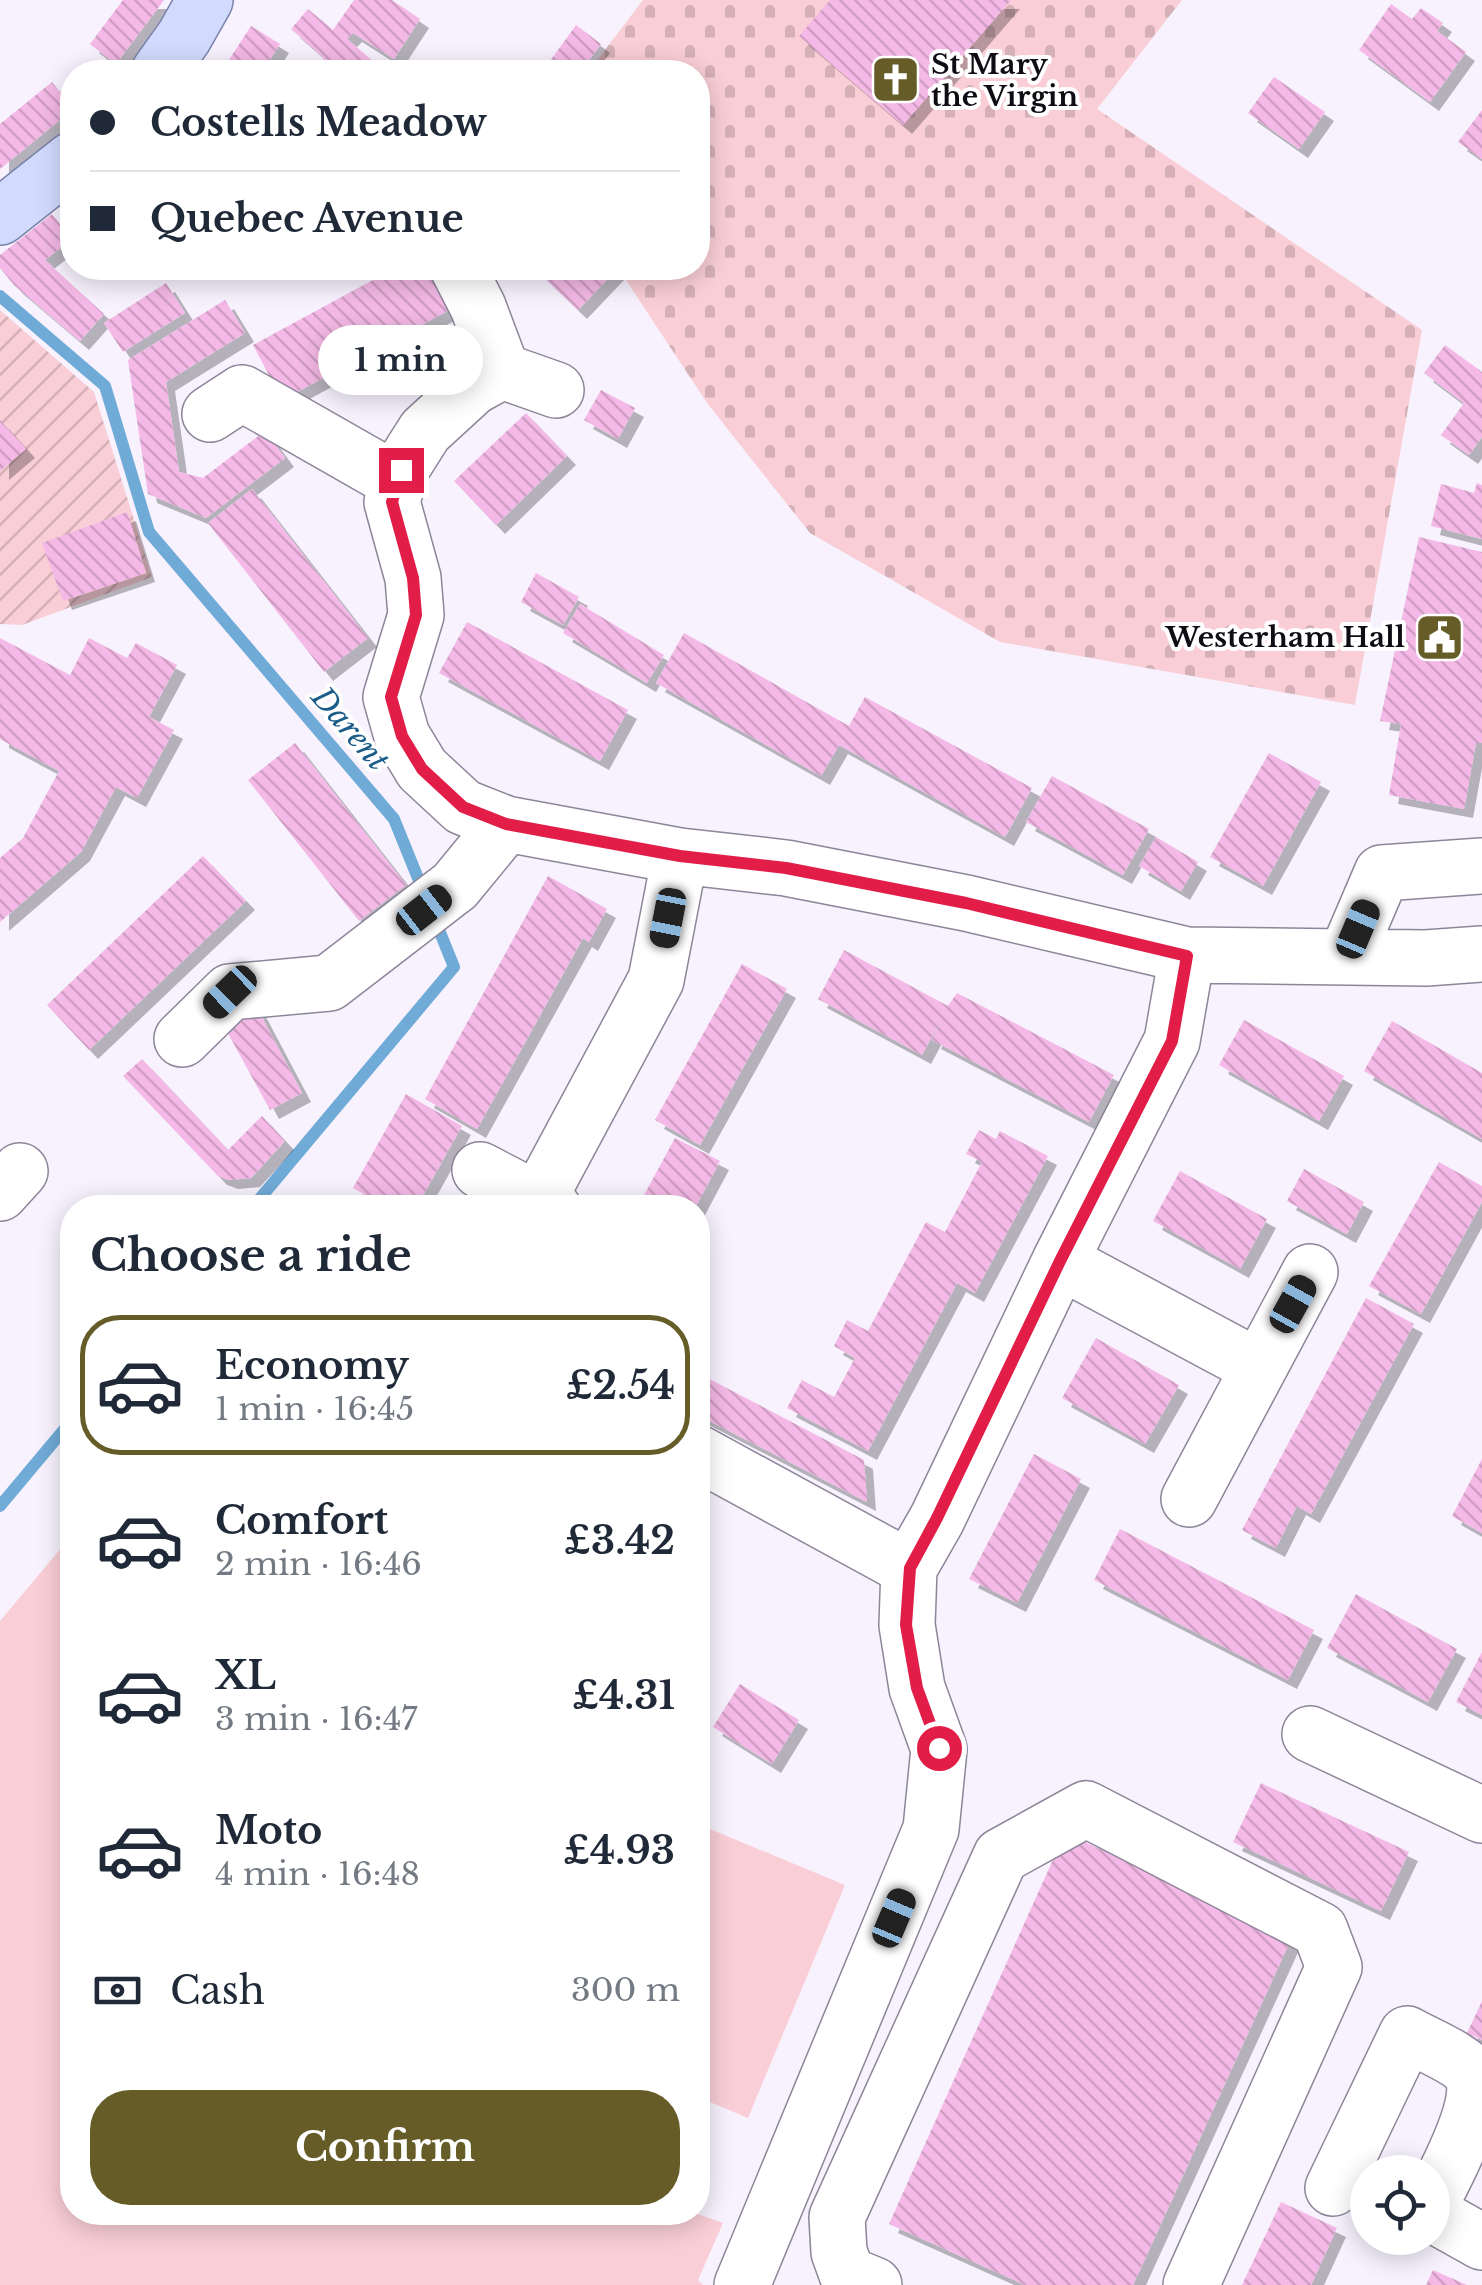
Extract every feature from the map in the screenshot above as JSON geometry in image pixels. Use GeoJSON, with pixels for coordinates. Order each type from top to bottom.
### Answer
{"type":"FeatureCollection","features":[{"type":"Feature","properties":{"kind":"main road"},"geometry":{"type":"LineString","coordinates":[[168,60],[205,0]]}},
{"type":"Feature","properties":{"kind":"main road"},"geometry":{"type":"LineString","coordinates":[[4,207],[60,168]]}},
{"type":"Feature","properties":{"kind":"street"},"geometry":{"type":"LineString","coordinates":[[464,280],[502,371]]}},
{"type":"Feature","properties":{"kind":"street"},"geometry":{"type":"LineString","coordinates":[[556,390],[502,371],[473,387],[425,431],[401,470],[392,502],[413,578],[416,615],[391,697],[402,736],[422,769],[463,807],[506,824],[680,856],[786,868],[966,903],[1187,956],[1426,958],[1482,954]]}},
{"type":"Feature","properties":{"kind":"street"},"geometry":{"type":"LineString","coordinates":[[210,414],[242,393],[398,482]]}},
{"type":"Feature","properties":{"kind":"street"},"geometry":{"type":"LineString","coordinates":[[182,1039],[230,992],[329,984],[456,886],[506,824]]}},
{"type":"Feature","properties":{"kind":"street"},"geometry":{"type":"LineString","coordinates":[[512,1193],[656,980],[680,856]]}},
{"type":"Feature","properties":{"kind":"street"},"geometry":{"type":"LineString","coordinates":[[1346,957],[1382,873],[1482,866]]}},
{"type":"Feature","properties":{"kind":"street"},"geometry":{"type":"LineString","coordinates":[[742,2285],[932,1829],[939,1748],[917,1688],[906,1625],[910,1568],[1172,1041],[1187,956]]}},
{"type":"Feature","properties":{"kind":"street"},"geometry":{"type":"LineString","coordinates":[[1060,1261],[1258,1367]]}},
{"type":"Feature","properties":{"kind":"street"},"geometry":{"type":"LineString","coordinates":[[1189,1499],[1310,1272]]}},
{"type":"Feature","properties":{"kind":"street"},"geometry":{"type":"LineString","coordinates":[[710,1460],[910,1568]]}},
{"type":"Feature","properties":{"kind":"street"},"geometry":{"type":"LineString","coordinates":[[1310,1734],[1482,1815]]}},
{"type":"Feature","properties":{"kind":"street"},"geometry":{"type":"LineString","coordinates":[[874,2285],[847,2274],[839,2252],[837,2217],[845,2199],[1000,1856],[1086,1809],[1320,1930],[1334,1967],[1191,2285]]}},
{"type":"Feature","properties":{"kind":"street"},"geometry":{"type":"LineString","coordinates":[[1333,2188],[1406,2034],[1457,2061],[1472,2074],[1478,2096],[1450,2164]]}},
{"type":"Feature","properties":{"kind":"street"},"geometry":{"type":"LineString","coordinates":[[1450,2224],[1482,2242]]}},
{"type":"Feature","properties":{"kind":"green space"},"geometry":{"type":"Polygon","coordinates":[[[643,0],[1182,0],[1097,109],[1422,330],[1355,705],[1000,642],[810,533],[707,403],[626,280],[710,280],[710,60],[597,60],[643,0]]]}},
{"type":"Feature","properties":{"kind":"green space"},"geometry":{"type":"Polygon","coordinates":[[[0,310],[94,392],[152,577],[22,625],[0,624],[0,310]]]}},
{"type":"Feature","properties":{"kind":"green space"},"geometry":{"type":"Polygon","coordinates":[[[60,1549],[60,2225],[710,2225],[710,2218],[723,2223],[698,2280],[703,2285],[0,2285],[0,1621],[60,1549]]]}},
{"type":"Feature","properties":{"kind":"green space"},"geometry":{"type":"Polygon","coordinates":[[[710,1829],[845,1885],[748,2118],[710,2102],[710,1829]]]}},
{"type":"Feature","properties":{"kind":"building"},"geometry":{"type":"Polygon","coordinates":[[[123,0],[164,0],[119,60],[111,60],[90,44],[123,0]]]}},
{"type":"Feature","properties":{"kind":"building"},"geometry":{"type":"Polygon","coordinates":[[[354,0],[392,0],[420,19],[394,59],[353,33],[347,39],[372,60],[324,60],[291,29],[308,9],[333,30],[354,0]]]}},
{"type":"Feature","properties":{"kind":"building","name":"St Mary the Virgin"},"geometry":{"type":"Polygon","coordinates":[[[830,0],[1011,0],[903,125],[799,36],[830,0]]]}},
{"type":"Feature","properties":{"kind":"building"},"geometry":{"type":"Polygon","coordinates":[[[1391,4],[1412,19],[1421,8],[1443,23],[1437,31],[1466,52],[1430,102],[1359,50],[1391,4]]]}},
{"type":"Feature","properties":{"kind":"building"},"geometry":{"type":"Polygon","coordinates":[[[576,25],[601,44],[589,60],[551,60],[576,25]]]}},
{"type":"Feature","properties":{"kind":"building"},"geometry":{"type":"Polygon","coordinates":[[[251,26],[280,44],[270,60],[229,60],[251,26]]]}},
{"type":"Feature","properties":{"kind":"building"},"geometry":{"type":"Polygon","coordinates":[[[1274,77],[1325,112],[1299,149],[1248,113],[1274,77]]]}},
{"type":"Feature","properties":{"kind":"building"},"geometry":{"type":"Polygon","coordinates":[[[52,82],[60,92],[60,120],[0,169],[0,124],[52,82]]]}},
{"type":"Feature","properties":{"kind":"building"},"geometry":{"type":"Polygon","coordinates":[[[1482,110],[1482,159],[1458,142],[1482,110]]]}},
{"type":"Feature","properties":{"kind":"building"},"geometry":{"type":"Polygon","coordinates":[[[52,214],[60,224],[60,248],[45,260],[60,274],[60,280],[67,280],[104,314],[80,341],[14,285],[0,268],[0,255],[52,214]]]}},
{"type":"Feature","properties":{"kind":"building"},"geometry":{"type":"Polygon","coordinates":[[[373,280],[433,280],[449,310],[282,400],[253,345],[373,280]]]}},
{"type":"Feature","properties":{"kind":"building"},"geometry":{"type":"Polygon","coordinates":[[[547,280],[607,280],[578,310],[547,280]]]}},
{"type":"Feature","properties":{"kind":"building"},"geometry":{"type":"Polygon","coordinates":[[[166,283],[185,313],[123,352],[104,323],[166,283]]]}},
{"type":"Feature","properties":{"kind":"building"},"geometry":{"type":"Polygon","coordinates":[[[225,300],[245,333],[166,382],[179,472],[203,478],[265,431],[285,458],[206,518],[148,494],[128,360],[225,300]]]}},
{"type":"Feature","properties":{"kind":"building"},"geometry":{"type":"Polygon","coordinates":[[[1445,345],[1482,372],[1482,437],[1469,455],[1441,435],[1464,403],[1424,373],[1445,345]]]}},
{"type":"Feature","properties":{"kind":"building"},"geometry":{"type":"Polygon","coordinates":[[[601,390],[635,408],[618,439],[584,420],[601,390]]]}},
{"type":"Feature","properties":{"kind":"building"},"geometry":{"type":"Polygon","coordinates":[[[526,413],[567,456],[496,525],[454,481],[526,413]]]}},
{"type":"Feature","properties":{"kind":"building"},"geometry":{"type":"Polygon","coordinates":[[[0,420],[26,449],[0,471],[0,420]]]}},
{"type":"Feature","properties":{"kind":"building"},"geometry":{"type":"Polygon","coordinates":[[[1477,483],[1482,485],[1482,539],[1431,526],[1441,484],[1474,493],[1477,483]]]}},
{"type":"Feature","properties":{"kind":"building"},"geometry":{"type":"Polygon","coordinates":[[[252,489],[368,638],[324,672],[208,523],[252,489]]]}},
{"type":"Feature","properties":{"kind":"building"},"geometry":{"type":"Polygon","coordinates":[[[127,512],[146,573],[63,601],[42,543],[127,512]]]}},
{"type":"Feature","properties":{"kind":"building","name":"Westerham Hall"},"geometry":{"type":"Polygon","coordinates":[[[1419,537],[1482,552],[1482,743],[1476,743],[1464,809],[1389,795],[1401,724],[1380,721],[1419,537]]]}},
{"type":"Feature","properties":{"kind":"building"},"geometry":{"type":"Polygon","coordinates":[[[536,573],[579,597],[563,625],[521,602],[536,573]]]}},
{"type":"Feature","properties":{"kind":"building"},"geometry":{"type":"Polygon","coordinates":[[[580,604],[664,655],[647,683],[563,633],[580,604]]]}},
{"type":"Feature","properties":{"kind":"building"},"geometry":{"type":"Polygon","coordinates":[[[467,622],[628,710],[600,761],[439,673],[467,622]]]}},
{"type":"Feature","properties":{"kind":"building"},"geometry":{"type":"Polygon","coordinates":[[[684,633],[849,726],[865,697],[1032,788],[1005,837],[839,745],[821,776],[656,683],[684,633]]]}},
{"type":"Feature","properties":{"kind":"building"},"geometry":{"type":"Polygon","coordinates":[[[0,638],[70,675],[89,638],[127,658],[136,643],[177,665],[149,717],[174,730],[137,798],[116,787],[81,852],[0,922],[0,858],[23,838],[59,771],[0,739],[0,638]]]}},
{"type":"Feature","properties":{"kind":"building"},"geometry":{"type":"Polygon","coordinates":[[[295,743],[406,885],[359,921],[248,780],[295,743]]]}},
{"type":"Feature","properties":{"kind":"building"},"geometry":{"type":"Polygon","coordinates":[[[1269,753],[1321,782],[1263,886],[1210,857],[1269,753]]]}},
{"type":"Feature","properties":{"kind":"building"},"geometry":{"type":"Polygon","coordinates":[[[1052,776],[1149,829],[1123,875],[1026,822],[1052,776]]]}},
{"type":"Feature","properties":{"kind":"building"},"geometry":{"type":"Polygon","coordinates":[[[1156,837],[1198,862],[1181,891],[1139,866],[1156,837]]]}},
{"type":"Feature","properties":{"kind":"building"},"geometry":{"type":"Polygon","coordinates":[[[203,856],[246,901],[89,1050],[47,1005],[203,856]]]}},
{"type":"Feature","properties":{"kind":"building"},"geometry":{"type":"Polygon","coordinates":[[[548,876],[607,909],[589,942],[583,938],[477,1129],[425,1099],[548,876]]]}},
{"type":"Feature","properties":{"kind":"building"},"geometry":{"type":"Polygon","coordinates":[[[844,950],[948,1006],[957,993],[1114,1075],[1089,1122],[932,1040],[942,1018],[922,1055],[818,999],[844,950]]]}},
{"type":"Feature","properties":{"kind":"building"},"geometry":{"type":"Polygon","coordinates":[[[742,964],[787,989],[700,1145],[655,1120],[742,964]]]}},
{"type":"Feature","properties":{"kind":"building"},"geometry":{"type":"Polygon","coordinates":[[[257,1008],[302,1093],[270,1110],[224,1026],[257,1008]]]}},
{"type":"Feature","properties":{"kind":"building"},"geometry":{"type":"Polygon","coordinates":[[[1244,1020],[1344,1076],[1319,1121],[1219,1065],[1244,1020]]]}},
{"type":"Feature","properties":{"kind":"building"},"geometry":{"type":"Polygon","coordinates":[[[1392,1021],[1482,1073],[1482,1139],[1364,1071],[1392,1021]]]}},
{"type":"Feature","properties":{"kind":"building"},"geometry":{"type":"Polygon","coordinates":[[[142,1059],[228,1150],[262,1116],[285,1141],[251,1178],[229,1180],[218,1176],[123,1076],[142,1059]]]}},
{"type":"Feature","properties":{"kind":"building"},"geometry":{"type":"Polygon","coordinates":[[[406,1094],[462,1126],[423,1195],[365,1195],[353,1188],[406,1094]]]}},
{"type":"Feature","properties":{"kind":"building"},"geometry":{"type":"Polygon","coordinates":[[[979,1130],[996,1139],[1000,1131],[1048,1156],[975,1293],[957,1283],[868,1451],[787,1408],[802,1380],[834,1397],[855,1358],[834,1346],[847,1320],[868,1331],[926,1222],[945,1232],[982,1162],[966,1154],[979,1130]]]}},
{"type":"Feature","properties":{"kind":"building"},"geometry":{"type":"Polygon","coordinates":[[[675,1138],[720,1161],[702,1195],[644,1195],[675,1138]]]}},
{"type":"Feature","properties":{"kind":"building"},"geometry":{"type":"Polygon","coordinates":[[[1439,1162],[1482,1186],[1482,1202],[1421,1314],[1369,1286],[1439,1162]]]}},
{"type":"Feature","properties":{"kind":"building"},"geometry":{"type":"Polygon","coordinates":[[[1304,1169],[1364,1202],[1347,1234],[1287,1201],[1304,1169]]]}},
{"type":"Feature","properties":{"kind":"building"},"geometry":{"type":"Polygon","coordinates":[[[1180,1171],[1267,1219],[1240,1269],[1153,1221],[1180,1171]]]}},
{"type":"Feature","properties":{"kind":"building"},"geometry":{"type":"Polygon","coordinates":[[[1366,1298],[1414,1324],[1311,1514],[1297,1506],[1276,1548],[1242,1530],[1366,1298]]]}},
{"type":"Feature","properties":{"kind":"building"},"geometry":{"type":"Polygon","coordinates":[[[1096,1338],[1179,1385],[1145,1444],[1062,1398],[1096,1338]]]}},
{"type":"Feature","properties":{"kind":"building"},"geometry":{"type":"Polygon","coordinates":[[[710,1379],[864,1460],[867,1502],[710,1421],[710,1379]]]}},
{"type":"Feature","properties":{"kind":"building"},"geometry":{"type":"Polygon","coordinates":[[[1034,1454],[1081,1479],[1017,1603],[969,1579],[1034,1454]]]}},
{"type":"Feature","properties":{"kind":"building"},"geometry":{"type":"Polygon","coordinates":[[[1482,1459],[1482,1533],[1452,1516],[1482,1459]]]}},
{"type":"Feature","properties":{"kind":"building"},"geometry":{"type":"Polygon","coordinates":[[[1120,1529],[1314,1630],[1288,1680],[1094,1580],[1120,1529]]]}},
{"type":"Feature","properties":{"kind":"building"},"geometry":{"type":"Polygon","coordinates":[[[1356,1594],[1457,1649],[1428,1702],[1327,1648],[1356,1594]]]}},
{"type":"Feature","properties":{"kind":"building"},"geometry":{"type":"Polygon","coordinates":[[[1482,1652],[1482,1715],[1456,1702],[1482,1652]]]}},
{"type":"Feature","properties":{"kind":"building"},"geometry":{"type":"Polygon","coordinates":[[[740,1684],[799,1720],[772,1764],[713,1727],[740,1684]]]}},
{"type":"Feature","properties":{"kind":"building"},"geometry":{"type":"Polygon","coordinates":[[[1261,1783],[1409,1852],[1381,1911],[1233,1842],[1261,1783]]]}},
{"type":"Feature","properties":{"kind":"building"},"geometry":{"type":"Polygon","coordinates":[[[1065,1833],[1292,1937],[1133,2285],[1025,2285],[889,2224],[1065,1833]]]}},
{"type":"Feature","properties":{"kind":"building"},"geometry":{"type":"Polygon","coordinates":[[[1482,2001],[1482,2040],[1467,2033],[1482,2001]]]}},
{"type":"Feature","properties":{"kind":"building"},"geometry":{"type":"Polygon","coordinates":[[[1281,2202],[1337,2228],[1311,2285],[1242,2285],[1281,2202]]]}},
{"type":"Feature","properties":{"kind":"building"},"geometry":{"type":"Polygon","coordinates":[[[1433,2270],[1467,2285],[1426,2285],[1433,2270]]]}},
{"type":"Feature","properties":{"kind":"waterway","name":"Darent"},"geometry":{"type":"LineString","coordinates":[[0,296],[105,386],[149,532],[394,819],[424,893]]}},
{"type":"Feature","properties":{"kind":"waterway","name":"Darent"},"geometry":{"type":"LineString","coordinates":[[263,1195],[454,967],[435,920]]}},
{"type":"Feature","properties":{"kind":"waterway","name":"Darent"},"geometry":{"type":"LineString","coordinates":[[0,1506],[60,1434]]}},
{"type":"Feature","properties":{"kind":"place","name":"St Mary the Virgin"},"geometry":{"type":"Point","coordinates":[896,80]}},
{"type":"Feature","properties":{"kind":"place","name":"Westerham Hall"},"geometry":{"type":"Point","coordinates":[1440,637]}},
{"type":"Feature","properties":{"kind":"route"},"geometry":{"type":"LineString","coordinates":[[401,470],[392,502],[413,578],[416,615],[391,697],[402,736],[422,769],[463,807],[506,824],[680,856],[786,868],[966,903],[1187,956],[1172,1041],[910,1568],[906,1625],[917,1688],[939,1748]]}}]}
